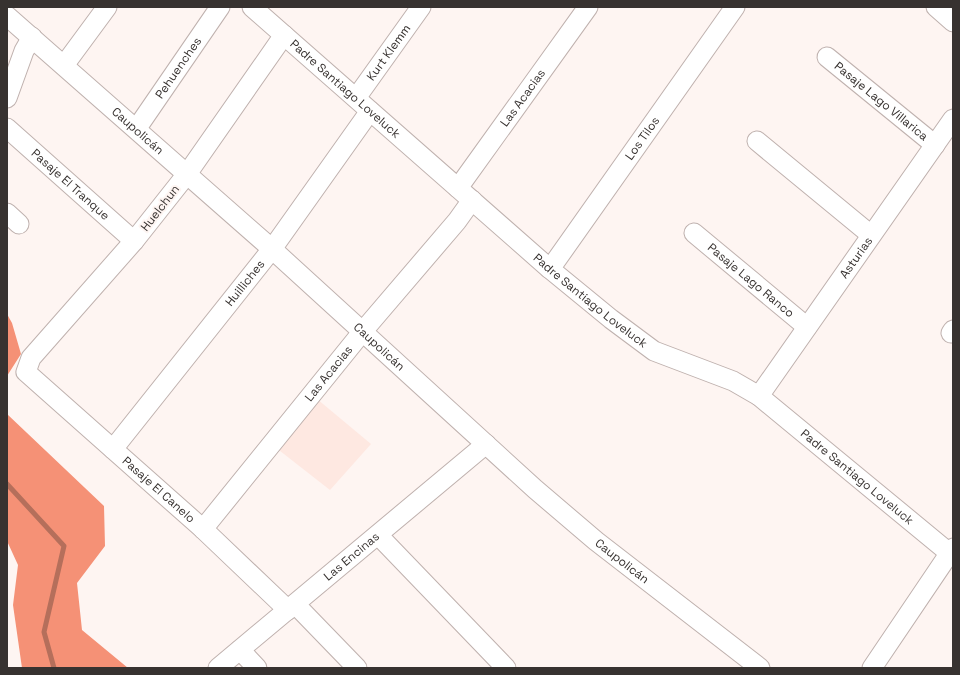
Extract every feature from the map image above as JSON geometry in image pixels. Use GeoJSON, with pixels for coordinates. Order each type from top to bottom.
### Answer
{"type":"FeatureCollection","features":[{"type":"Feature","properties":{"kind":"street"},"geometry":{"type":"LineString","coordinates":[[64,64],[107,7]]}},
{"type":"Feature","properties":{"kind":"street","name":"Pehuenches"},"geometry":{"type":"LineString","coordinates":[[137,128],[220,7]]}},
{"type":"Feature","properties":{"kind":"street","name":"Kurt Klemm"},"geometry":{"type":"LineString","coordinates":[[356,98],[421,7]]}},
{"type":"Feature","properties":{"kind":"street","name":"Las Acacias"},"geometry":{"type":"LineString","coordinates":[[203,529],[364,331],[457,221],[465,194],[588,7]]}},
{"type":"Feature","properties":{"kind":"street","name":"Los Tilos"},"geometry":{"type":"LineString","coordinates":[[550,269],[735,7]]}},
{"type":"Feature","properties":{"kind":"street"},"geometry":{"type":"LineString","coordinates":[[936,7],[953,22]]}},
{"type":"Feature","properties":{"kind":"street","name":"Padre Santiago Loveluck"},"geometry":{"type":"LineString","coordinates":[[258,9],[284,35],[550,269],[640,342],[669,358],[734,381],[759,396],[952,552]]}},
{"type":"Feature","properties":{"kind":"street","name":"Caupolicán"},"geometry":{"type":"LineString","coordinates":[[7,16],[137,128],[364,331],[518,474],[596,541],[760,668]]}},
{"type":"Feature","properties":{"kind":"street","name":"Huelchun"},"geometry":{"type":"LineString","coordinates":[[26,372],[31,358],[134,242],[187,174],[284,35]]}},
{"type":"Feature","properties":{"kind":"street"},"geometry":{"type":"LineString","coordinates":[[7,98],[23,55],[32,37]]}},
{"type":"Feature","properties":{"kind":"street","name":"Pasaje Lago Villarica"},"geometry":{"type":"LineString","coordinates":[[827,57],[935,145]]}},
{"type":"Feature","properties":{"kind":"street","name":"Huilliches"},"geometry":{"type":"LineString","coordinates":[[113,449],[272,249],[370,111]]}},
{"type":"Feature","properties":{"kind":"street","name":"Asturias"},"geometry":{"type":"LineString","coordinates":[[759,396],[953,119]]}},
{"type":"Feature","properties":{"kind":"street","name":"Pasaje El Tranque"},"geometry":{"type":"LineString","coordinates":[[7,128],[134,242]]}},
{"type":"Feature","properties":{"kind":"street"},"geometry":{"type":"LineString","coordinates":[[757,141],[871,235]]}},
{"type":"Feature","properties":{"kind":"street","name":"Pasaje Lago Ranco"},"geometry":{"type":"LineString","coordinates":[[694,234],[807,327]]}},
{"type":"Feature","properties":{"kind":"street","name":"Pasaje El Canelo"},"geometry":{"type":"LineString","coordinates":[[26,372],[292,607],[357,668]]}},
{"type":"Feature","properties":{"kind":"street","name":"Las Encinas"},"geometry":{"type":"LineString","coordinates":[[218,668],[486,444]]}},
{"type":"Feature","properties":{"kind":"street"},"geometry":{"type":"LineString","coordinates":[[378,535],[506,668]]}},
{"type":"Feature","properties":{"kind":"street"},"geometry":{"type":"LineString","coordinates":[[872,668],[952,552]]}},
{"type":"Feature","properties":{"kind":"street"},"geometry":{"type":"LineString","coordinates":[[240,650],[257,668]]}},
{"type":"Feature","properties":{"kind":"shaded area"},"geometry":{"type":"Polygon","coordinates":[[[7,314],[12,323],[21,354],[7,376],[7,314]]]}},
{"type":"Feature","properties":{"kind":"shaded area"},"geometry":{"type":"Polygon","coordinates":[[[317,399],[371,444],[330,490],[275,447],[317,399]]]}},
{"type":"Feature","properties":{"kind":"shaded area"},"geometry":{"type":"Polygon","coordinates":[[[7,414],[104,506],[105,546],[77,583],[82,630],[128,668],[22,668],[13,605],[18,565],[7,541],[7,414]]]}},
{"type":"Feature","properties":{"kind":"waterway"},"geometry":{"type":"LineString","coordinates":[[7,484],[64,546],[44,632],[54,668]]}}]}
